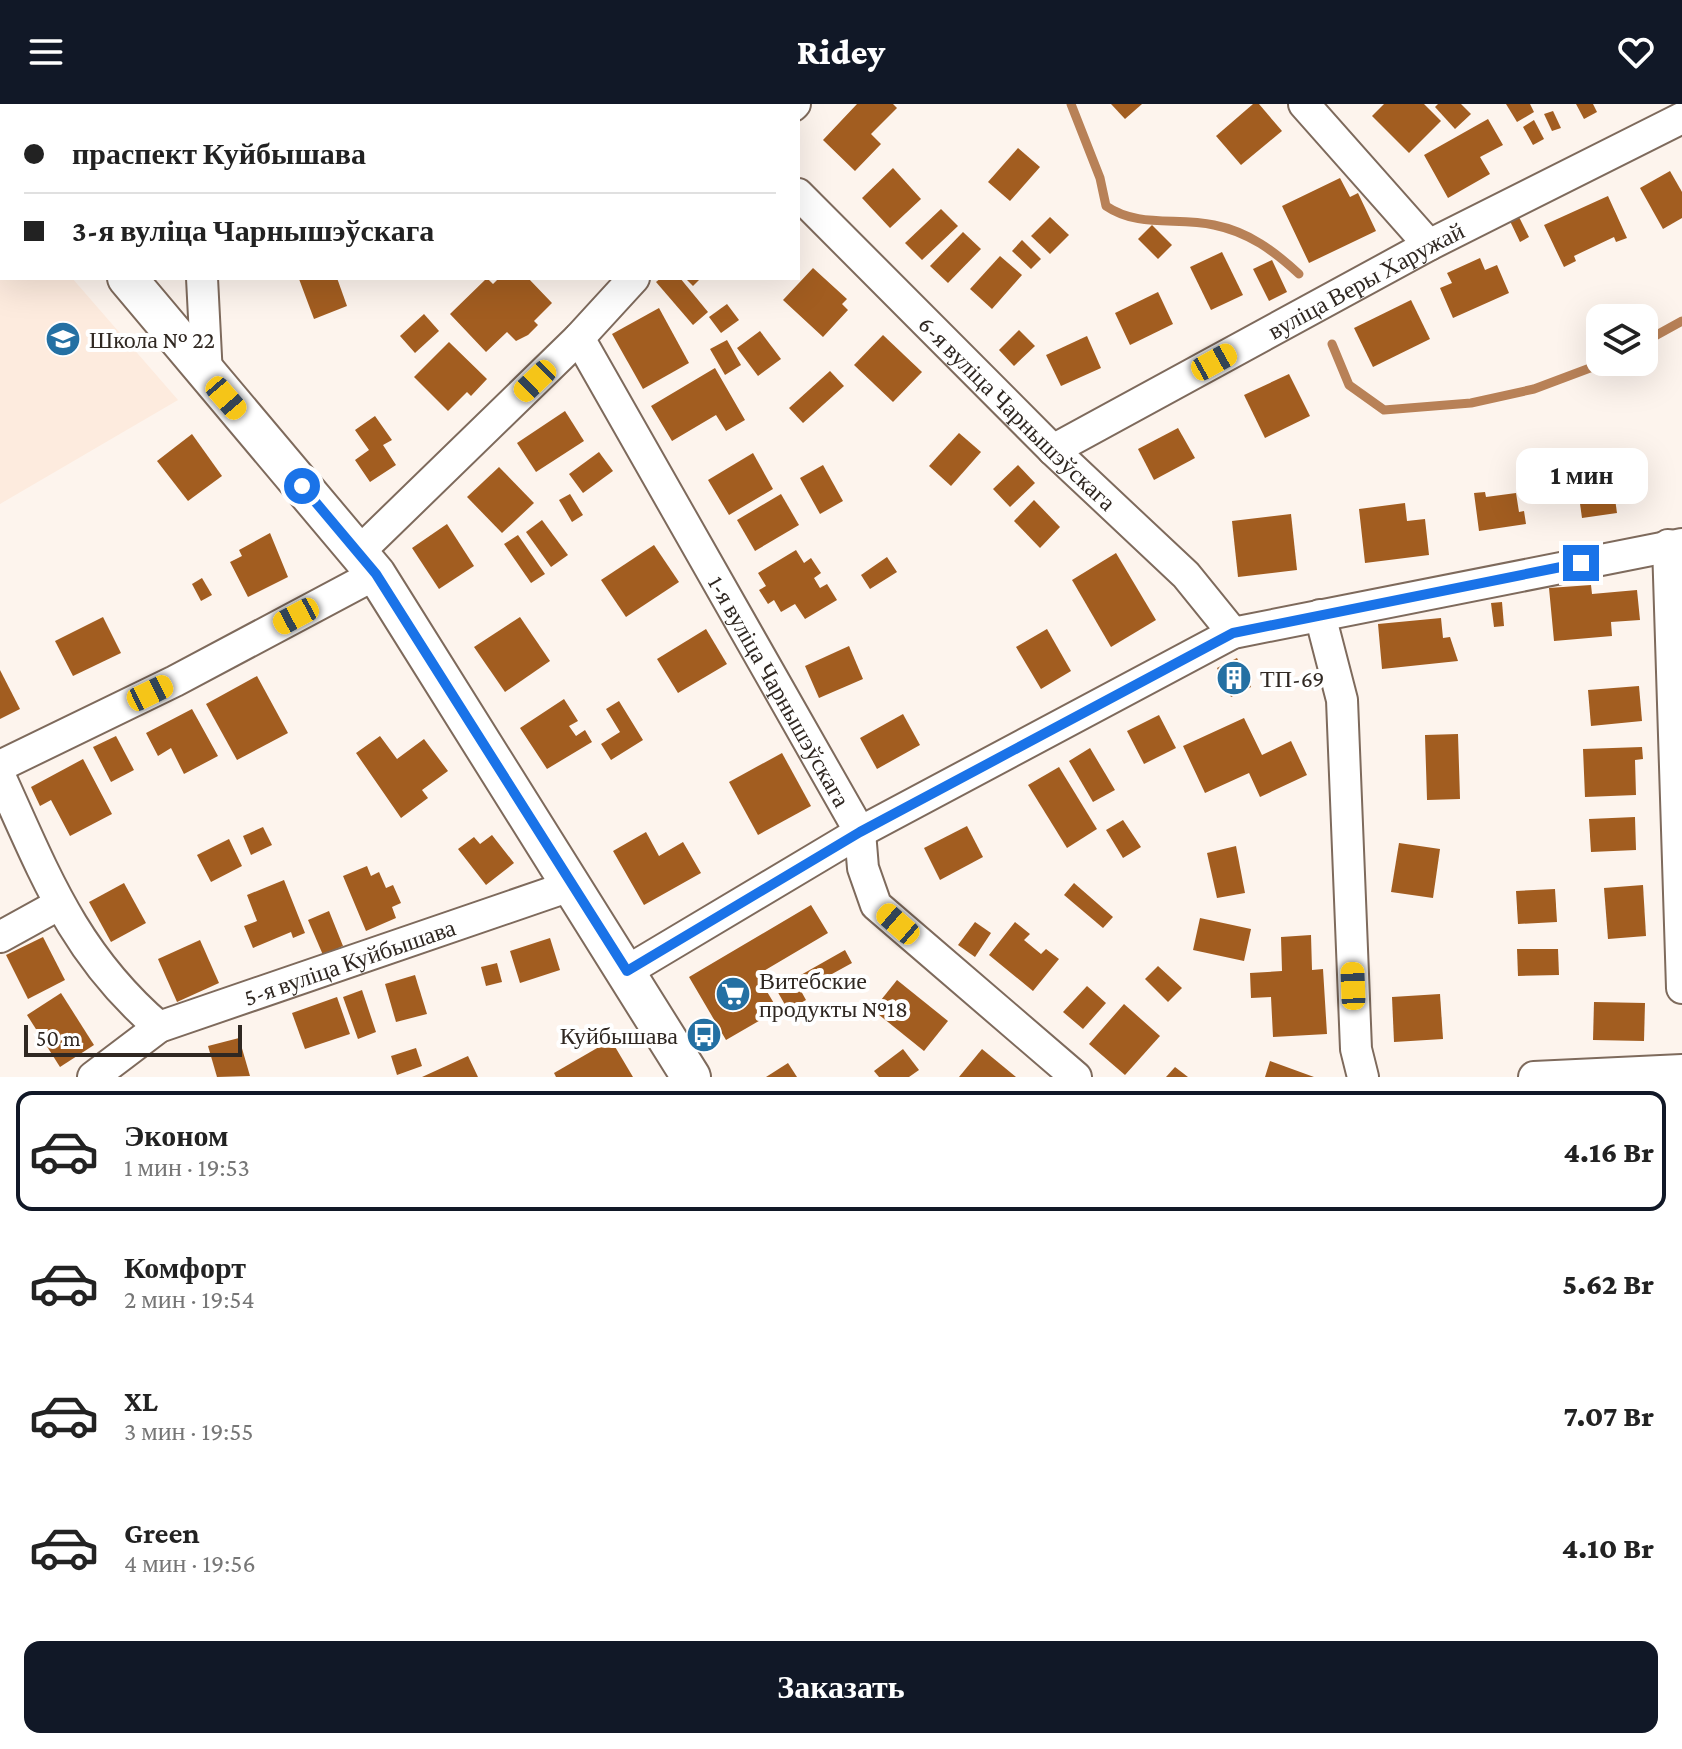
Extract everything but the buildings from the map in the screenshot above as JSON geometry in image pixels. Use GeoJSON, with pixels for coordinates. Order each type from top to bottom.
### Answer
{"type":"FeatureCollection","features":[{"type":"Feature","properties":{"kind":"street"},"geometry":{"type":"LineString","coordinates":[[1304,104],[1429,245]]}},
{"type":"Feature","properties":{"kind":"street","name":"вуліца Веры Харужай"},"geometry":{"type":"LineString","coordinates":[[1053,450],[1429,245],[1682,118]]}},
{"type":"Feature","properties":{"kind":"street","name":"6-я вуліца Чарнышэўскага"},"geometry":{"type":"LineString","coordinates":[[800,196],[1053,450],[1186,575],[1233,633]]}},
{"type":"Feature","properties":{"kind":"street"},"geometry":{"type":"LineString","coordinates":[[129,280],[367,563],[627,971],[684,1074]]}},
{"type":"Feature","properties":{"kind":"street"},"geometry":{"type":"LineString","coordinates":[[202,280],[207,376]]}},
{"type":"Feature","properties":{"kind":"street"},"geometry":{"type":"LineString","coordinates":[[0,766],[175,681],[367,563],[632,280]]}},
{"type":"Feature","properties":{"kind":"street","name":"1-я вуліца Чарнышэўскага"},"geometry":{"type":"LineString","coordinates":[[579,338],[860,832],[863,868],[876,905],[1076,1077]]}},
{"type":"Feature","properties":{"kind":"street"},"geometry":{"type":"LineString","coordinates":[[627,971],[860,832],[1233,633],[1675,544],[1682,988]]}},
{"type":"Feature","properties":{"kind":"street"},"geometry":{"type":"LineString","coordinates":[[1320,615],[1342,700],[1356,1049],[1363,1077]]}},
{"type":"Feature","properties":{"kind":"street"},"geometry":{"type":"LineString","coordinates":[[0,776],[58,905],[127,999],[159,1027]]}},
{"type":"Feature","properties":{"kind":"street","name":"5-я вуліца Куйбышава"},"geometry":{"type":"LineString","coordinates":[[93,1077],[159,1027],[573,885]]}},
{"type":"Feature","properties":{"kind":"street"},"geometry":{"type":"LineString","coordinates":[[0,937],[58,905]]}},
{"type":"Feature","properties":{"kind":"street"},"geometry":{"type":"LineString","coordinates":[[1534,1077],[1682,1070]]}},
{"type":"Feature","properties":{"kind":"shaded area","name":"Школа № 22"},"geometry":{"type":"Polygon","coordinates":[[[0,280],[74,280],[178,400],[0,504],[0,280]]]}},
{"type":"Feature","properties":{"kind":"waterway"},"geometry":{"type":"LineString","coordinates":[[1071,104],[1100,178],[1106,206],[1118,213],[1144,220],[1200,223],[1239,232],[1299,274]]}},
{"type":"Feature","properties":{"kind":"waterway"},"geometry":{"type":"LineString","coordinates":[[1658,334],[1682,321]]}},
{"type":"Feature","properties":{"kind":"waterway"},"geometry":{"type":"LineString","coordinates":[[1332,344],[1349,385],[1384,410],[1471,403],[1534,389],[1586,370]]}},
{"type":"Feature","properties":{"kind":"place","name":"Школа № 22"},"geometry":{"type":"Point","coordinates":[63,339]}},
{"type":"Feature","properties":{"kind":"place","name":"ТП-69"},"geometry":{"type":"Point","coordinates":[1234,678]}},
{"type":"Feature","properties":{"kind":"place","name":"Витебские продукты №18"},"geometry":{"type":"Point","coordinates":[733,994]}},
{"type":"Feature","properties":{"kind":"place","name":"Куйбышава"},"geometry":{"type":"Point","coordinates":[704,1035]}},
{"type":"Feature","properties":{"kind":"route"},"geometry":{"type":"LineString","coordinates":[[302,486],[376,574],[627,971],[860,832],[1233,633],[1581,563]]}}]}
